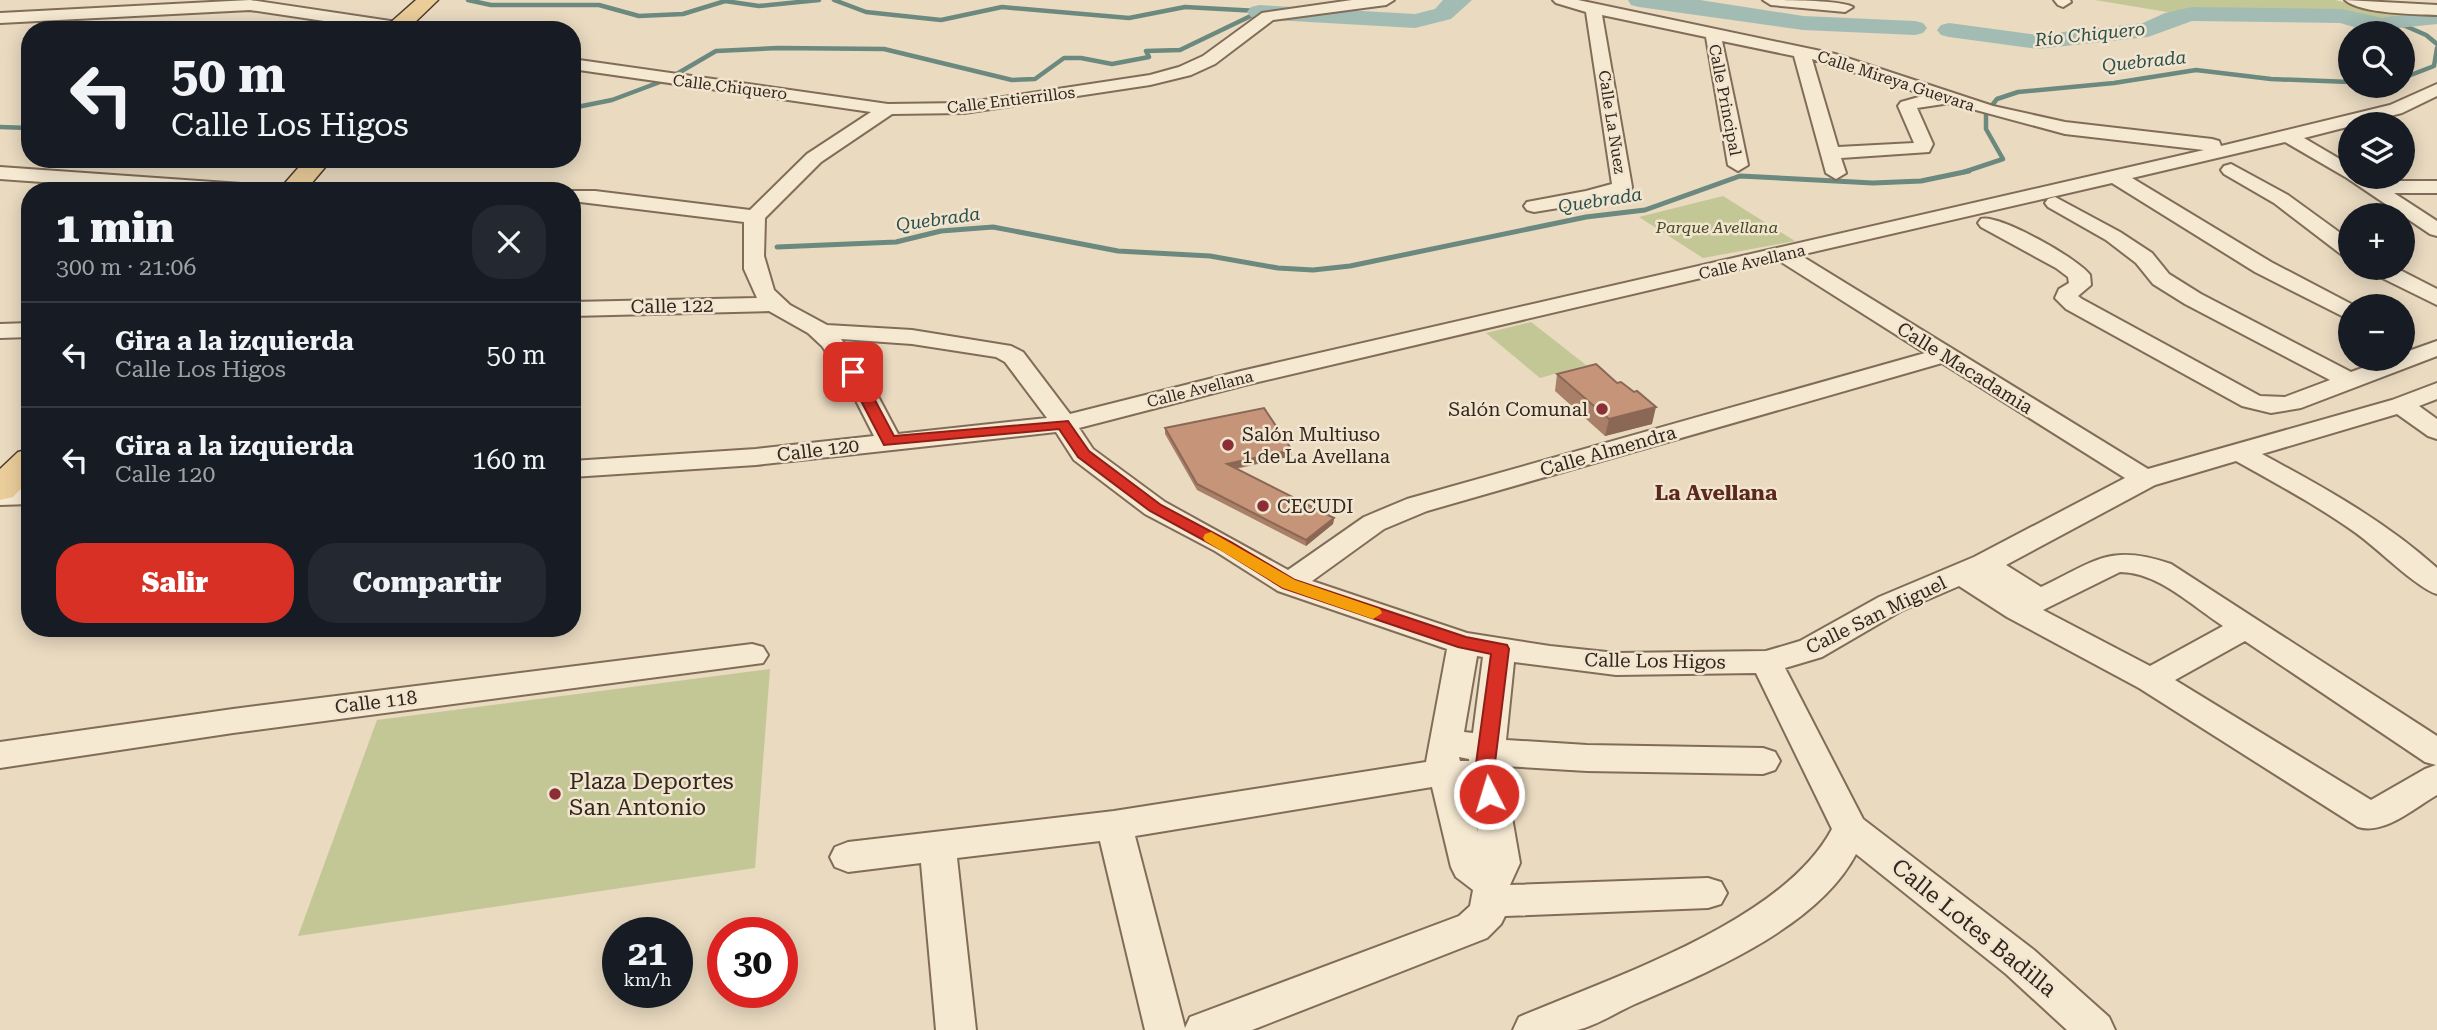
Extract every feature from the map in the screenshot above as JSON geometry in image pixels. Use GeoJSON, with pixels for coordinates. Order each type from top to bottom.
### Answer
{"type":"FeatureCollection","features":[{"type":"Feature","properties":{"kind":"main road"},"geometry":{"type":"LineString","coordinates":[[407,21],[428,0]]}},
{"type":"Feature","properties":{"kind":"main road"},"geometry":{"type":"LineString","coordinates":[[299,182],[312,168]]}},
{"type":"Feature","properties":{"kind":"main road"},"geometry":{"type":"LineString","coordinates":[[0,489],[21,468]]}},
{"type":"Feature","properties":{"kind":"street","name":"Calle Entierrillos"},"geometry":{"type":"LineString","coordinates":[[888,109],[964,108],[1150,80],[1185,71],[1209,60],[1268,16],[1386,0]]}},
{"type":"Feature","properties":{"kind":"street","name":"Calle Mireya Guevara"},"geometry":{"type":"LineString","coordinates":[[1561,0],[1593,9],[1801,51],[1879,72],[1988,110],[2065,128],[2234,147]]}},
{"type":"Feature","properties":{"kind":"street"},"geometry":{"type":"LineString","coordinates":[[1771,0],[1828,2],[1845,8]]}},
{"type":"Feature","properties":{"kind":"street"},"geometry":{"type":"LineString","coordinates":[[2353,0],[2396,8],[2437,10]]}},
{"type":"Feature","properties":{"kind":"street"},"geometry":{"type":"LineString","coordinates":[[0,18],[248,2],[359,21]]}},
{"type":"Feature","properties":{"kind":"street","name":"Calle La Nuez"},"geometry":{"type":"LineString","coordinates":[[1534,206],[1589,197],[1622,187],[1593,9]]}},
{"type":"Feature","properties":{"kind":"street","name":"Calle Principal"},"geometry":{"type":"LineString","coordinates":[[1713,34],[1738,165]]}},
{"type":"Feature","properties":{"kind":"street"},"geometry":{"type":"LineString","coordinates":[[1801,51],[1836,173]]}},
{"type":"Feature","properties":{"kind":"street","name":"Calle Chiquero"},"geometry":{"type":"LineString","coordinates":[[581,65],[888,109]]}},
{"type":"Feature","properties":{"kind":"street","name":"Calle Avellana"},"geometry":{"type":"LineString","coordinates":[[1063,424],[1249,377],[1785,255],[2288,136],[2396,109],[2437,89]]}},
{"type":"Feature","properties":{"kind":"street"},"geometry":{"type":"LineString","coordinates":[[1831,153],[1890,152],[1922,148],[1924,144],[1907,106],[1921,101],[1955,99]]}},
{"type":"Feature","properties":{"kind":"street"},"geometry":{"type":"LineString","coordinates":[[888,109],[814,158],[755,217],[754,264],[758,283],[773,303],[821,332],[853,372],[889,441]]}},
{"type":"Feature","properties":{"kind":"street"},"geometry":{"type":"LineString","coordinates":[[2288,136],[2338,166]]}},
{"type":"Feature","properties":{"kind":"street"},"geometry":{"type":"LineString","coordinates":[[2231,170],[2281,199],[2338,241]]}},
{"type":"Feature","properties":{"kind":"street"},"geometry":{"type":"LineString","coordinates":[[0,173],[128,182]]}},
{"type":"Feature","properties":{"kind":"street"},"geometry":{"type":"LineString","coordinates":[[2126,173],[2188,220],[2263,267],[2338,307]]}},
{"type":"Feature","properties":{"kind":"street"},"geometry":{"type":"LineString","coordinates":[[2415,185],[2437,187]]}},
{"type":"Feature","properties":{"kind":"street"},"geometry":{"type":"LineString","coordinates":[[2375,189],[2437,230]]}},
{"type":"Feature","properties":{"kind":"street"},"geometry":{"type":"LineString","coordinates":[[581,196],[647,202],[716,215],[755,217]]}},
{"type":"Feature","properties":{"kind":"street"},"geometry":{"type":"LineString","coordinates":[[2055,203],[2113,236],[2144,258],[2161,279],[2193,299],[2352,382]]}},
{"type":"Feature","properties":{"kind":"street"},"geometry":{"type":"LineString","coordinates":[[1988,223],[2064,263],[2079,275],[2080,285],[2067,293],[2067,298],[2074,304],[2251,401],[2277,407],[2352,382],[2433,350]]}},
{"type":"Feature","properties":{"kind":"street","name":"Calle Macadamia"},"geometry":{"type":"LineString","coordinates":[[1785,255],[2145,479]]}},
{"type":"Feature","properties":{"kind":"street"},"geometry":{"type":"LineString","coordinates":[[2402,280],[2437,298]]}},
{"type":"Feature","properties":{"kind":"street","name":"Calle 122"},"geometry":{"type":"LineString","coordinates":[[581,309],[773,303]]}},
{"type":"Feature","properties":{"kind":"street"},"geometry":{"type":"LineString","coordinates":[[0,331],[21,330]]}},
{"type":"Feature","properties":{"kind":"street","name":"Calle Los Higos"},"geometry":{"type":"LineString","coordinates":[[821,332],[900,334],[1003,351],[1014,357],[1055,410],[1083,454],[1155,508],[1226,545],[1289,584],[1464,643],[1500,649],[1616,664],[1766,662]]}},
{"type":"Feature","properties":{"kind":"street"},"geometry":{"type":"LineString","coordinates":[[2415,343],[2433,350]]}},
{"type":"Feature","properties":{"kind":"street","name":"Calle Almendra"},"geometry":{"type":"LineString","coordinates":[[1289,584],[1374,523],[1417,505],[1943,355]]}},
{"type":"Feature","properties":{"kind":"street","name":"Calle San Miguel"},"geometry":{"type":"LineString","coordinates":[[1766,662],[1811,649],[1890,604],[1973,569],[2145,479],[2401,405],[2437,390]]}},
{"type":"Feature","properties":{"kind":"street"},"geometry":{"type":"LineString","coordinates":[[2401,405],[2437,431]]}},
{"type":"Feature","properties":{"kind":"street","name":"Calle 120"},"geometry":{"type":"LineString","coordinates":[[581,468],[756,457],[1063,424]]}},
{"type":"Feature","properties":{"kind":"street"},"geometry":{"type":"LineString","coordinates":[[2237,451],[2368,528],[2411,558],[2437,584]]}},
{"type":"Feature","properties":{"kind":"street"},"geometry":{"type":"LineString","coordinates":[[0,497],[21,496]]}},
{"type":"Feature","properties":{"kind":"street"},"geometry":{"type":"LineString","coordinates":[[2029,605],[2115,562],[2138,563],[2161,571],[2437,753]]}},
{"type":"Feature","properties":{"kind":"street"},"geometry":{"type":"LineString","coordinates":[[1973,569],[2371,817],[2437,778]]}},
{"type":"Feature","properties":{"kind":"street"},"geometry":{"type":"LineString","coordinates":[[2150,680],[2246,627]]}},
{"type":"Feature","properties":{"kind":"street"},"geometry":{"type":"LineString","coordinates":[[1464,643],[1445,758],[1469,867],[1492,892],[1708,893]]}},
{"type":"Feature","properties":{"kind":"street"},"geometry":{"type":"LineString","coordinates":[[1204,1030],[1473,927],[1488,913],[1502,863],[1486,762],[1500,649]]}},
{"type":"Feature","properties":{"kind":"street","name":"Calle 118"},"geometry":{"type":"LineString","coordinates":[[0,755],[233,721],[752,655]]}},
{"type":"Feature","properties":{"kind":"street"},"geometry":{"type":"LineString","coordinates":[[1533,1030],[1706,952],[1787,905],[1828,868],[1850,829],[1766,662]]}},
{"type":"Feature","properties":{"kind":"street"},"geometry":{"type":"LineString","coordinates":[[1445,758],[1465,775],[1486,762],[1763,761]]}},
{"type":"Feature","properties":{"kind":"street"},"geometry":{"type":"LineString","coordinates":[[848,857],[1114,825],[1445,758]]}},
{"type":"Feature","properties":{"kind":"street"},"geometry":{"type":"LineString","coordinates":[[1114,825],[1165,1030]]}},
{"type":"Feature","properties":{"kind":"street","name":"Calle Lotes Badilla"},"geometry":{"type":"LineString","coordinates":[[1850,829],[2020,962],[2095,1030]]}},
{"type":"Feature","properties":{"kind":"street"},"geometry":{"type":"LineString","coordinates":[[938,847],[956,1030]]}},
{"type":"Feature","properties":{"kind":"green space"},"geometry":{"type":"Polygon","coordinates":[[[2095,0],[2335,0],[2367,8],[2437,12],[2437,16],[2365,21],[2340,15],[2173,13],[2095,0]]]}},
{"type":"Feature","properties":{"kind":"green space","name":"Parque Avellana"},"geometry":{"type":"Polygon","coordinates":[[[1723,196],[1795,241],[1703,258],[1639,217],[1723,196]]]}},
{"type":"Feature","properties":{"kind":"green space"},"geometry":{"type":"Polygon","coordinates":[[[1531,322],[1586,365],[1540,378],[1486,333],[1531,322]]]}},
{"type":"Feature","properties":{"kind":"green space","name":"Plaza Deportes San Antonio"},"geometry":{"type":"Polygon","coordinates":[[[770,669],[755,868],[298,936],[377,720],[770,669]]]}},
{"type":"Feature","properties":{"kind":"building"},"geometry":{"type":"Polygon","coordinates":[[[1596,364],[1617,383],[1621,382],[1634,392],[1637,391],[1656,407],[1609,419],[1557,374],[1596,364]]]}},
{"type":"Feature","properties":{"kind":"building"},"geometry":{"type":"Polygon","coordinates":[[[1264,408],[1292,450],[1227,464],[1334,518],[1306,540],[1197,484],[1165,428],[1264,408]]]}},
{"type":"Feature","properties":{"kind":"waterway"},"geometry":{"type":"LineString","coordinates":[[468,0],[491,5],[599,5],[639,16],[683,14],[725,1],[759,6],[819,0]]}},
{"type":"Feature","properties":{"kind":"waterway"},"geometry":{"type":"LineString","coordinates":[[834,0],[866,12],[941,20],[1002,7],[1129,18],[1185,7],[1258,11]]}},
{"type":"Feature","properties":{"kind":"waterway","name":"Río Chiquero"},"geometry":{"type":"LineString","coordinates":[[1259,12],[1415,21],[1443,14],[1451,5],[1461,0]]}},
{"type":"Feature","properties":{"kind":"waterway","name":"Río Chiquero"},"geometry":{"type":"LineString","coordinates":[[1639,0],[1803,23],[1915,28]]}},
{"type":"Feature","properties":{"kind":"waterway"},"geometry":{"type":"LineString","coordinates":[[581,106],[612,100],[668,79],[716,51],[778,48],[884,49],[1012,80],[1035,79],[1064,58],[1081,58],[1112,64],[1149,57],[1146,51],[1180,50],[1259,12]]}},
{"type":"Feature","properties":{"kind":"waterway","name":"Río Chiquero"},"geometry":{"type":"LineString","coordinates":[[1949,30],[2037,42],[2148,30],[2173,18],[2192,14],[2342,16],[2368,24],[2386,25],[2394,21],[2437,17]]}},
{"type":"Feature","properties":{"kind":"waterway","name":"Quebrada"},"geometry":{"type":"LineString","coordinates":[[2415,30],[2437,44]]}},
{"type":"Feature","properties":{"kind":"waterway","name":"Quebrada"},"geometry":{"type":"LineString","coordinates":[[2415,73],[2434,66],[2437,48]]}},
{"type":"Feature","properties":{"kind":"waterway","name":"Quebrada"},"geometry":{"type":"LineString","coordinates":[[1964,172],[2003,159],[1986,129],[1986,113],[1997,99],[2018,92],[2114,83],[2196,70],[2271,79],[2338,82]]}},
{"type":"Feature","properties":{"kind":"waterway"},"geometry":{"type":"LineString","coordinates":[[0,127],[21,128]]}},
{"type":"Feature","properties":{"kind":"waterway","name":"Quebrada"},"geometry":{"type":"LineString","coordinates":[[777,247],[896,242],[941,231],[993,227],[1118,251],[1210,256],[1278,268],[1313,270],[1350,266],[1586,217],[1645,210],[1740,176],[1873,183],[1921,181],[1969,171]]}},
{"type":"Feature","properties":{"kind":"slow traffic"},"geometry":{"type":"LineString","coordinates":[[1211,538],[1289,584],[1373,613]]}},
{"type":"Feature","properties":{"kind":"place","name":"Salón Comunal"},"geometry":{"type":"Point","coordinates":[1602,409]}},
{"type":"Feature","properties":{"kind":"place","name":"Salón Multiuso 1 de La Avellana"},"geometry":{"type":"Point","coordinates":[1228,445]}},
{"type":"Feature","properties":{"kind":"place","name":"CECUDI"},"geometry":{"type":"Point","coordinates":[1263,506]}},
{"type":"Feature","properties":{"kind":"place","name":"Plaza Deportes San Antonio"},"geometry":{"type":"Point","coordinates":[555,794]}},
{"type":"Feature","properties":{"kind":"district","name":"La Avellana"},"geometry":{"type":"Point","coordinates":[1716,493]}},
{"type":"Feature","properties":{"kind":"route"},"geometry":{"type":"LineString","coordinates":[[853,372],[889,441],[1063,424],[1083,454],[1155,508],[1226,545],[1289,584],[1464,643],[1500,649],[1485,771],[1489,794]]}}]}
